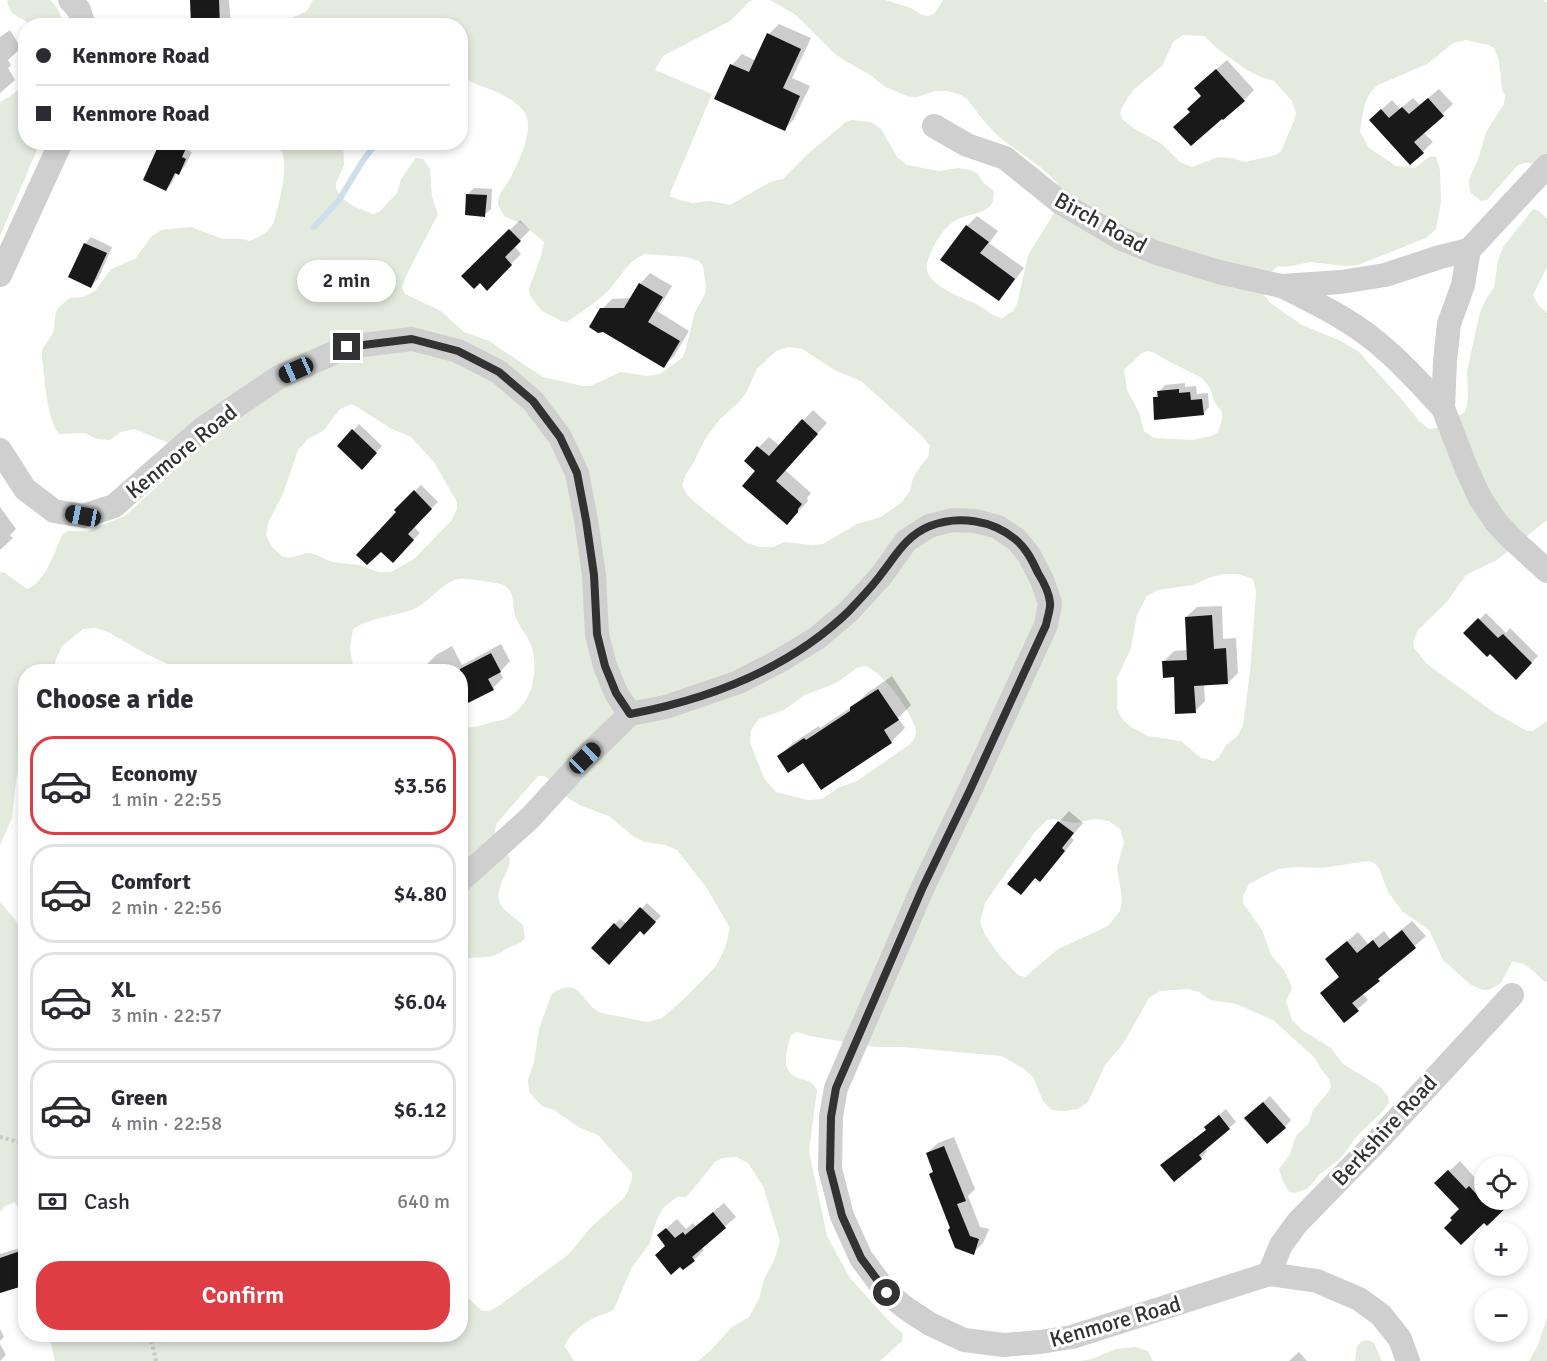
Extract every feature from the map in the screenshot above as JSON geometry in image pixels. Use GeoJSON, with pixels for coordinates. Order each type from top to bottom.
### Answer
{"type":"FeatureCollection","features":[{"type":"Feature","properties":{"kind":"street"},"geometry":{"type":"LineString","coordinates":[[70,0],[79,10],[82,18]]}},
{"type":"Feature","properties":{"kind":"street","name":"Birch Road"},"geometry":{"type":"LineString","coordinates":[[934,126],[967,145],[1005,158],[1061,202],[1122,239],[1198,266],[1281,286],[1321,306],[1357,326],[1388,351],[1443,408]]}},
{"type":"Feature","properties":{"kind":"street"},"geometry":{"type":"LineString","coordinates":[[0,274],[57,150]]}},
{"type":"Feature","properties":{"kind":"street"},"geometry":{"type":"LineString","coordinates":[[1547,166],[1469,250],[1463,285],[1449,324],[1443,408],[1480,498],[1496,522],[1547,571]]}},
{"type":"Feature","properties":{"kind":"street","name":"Birch Road"},"geometry":{"type":"LineString","coordinates":[[1281,286],[1341,282],[1384,275],[1469,250]]}},
{"type":"Feature","properties":{"kind":"street","name":"Kenmore Road"},"geometry":{"type":"LineString","coordinates":[[0,450],[25,489],[54,511],[83,516],[114,506],[202,429],[279,377],[347,347],[412,339],[458,351],[499,372],[533,401],[560,437],[577,473],[594,575],[597,634],[605,666],[616,693],[630,714],[666,707],[739,682],[817,638],[849,611],[881,576],[906,541],[929,526],[952,520],[975,521],[998,527],[1017,540],[1029,555],[1050,603],[1046,625],[975,781],[923,887],[836,1088],[831,1117],[830,1169],[842,1216],[861,1258],[887,1293],[930,1324],[964,1340],[1004,1345],[1072,1337],[1269,1274],[1317,1281],[1359,1299],[1381,1315],[1400,1339],[1408,1361]]}},
{"type":"Feature","properties":{"kind":"street"},"geometry":{"type":"LineString","coordinates":[[468,874],[530,818],[585,758],[630,714]]}},
{"type":"Feature","properties":{"kind":"street","name":"Berkshire Road"},"geometry":{"type":"LineString","coordinates":[[1269,1274],[1281,1245],[1297,1223],[1379,1139],[1512,995]]}},
{"type":"Feature","properties":{"kind":"path"},"geometry":{"type":"LineString","coordinates":[[0,1137],[18,1142]]}},
{"type":"Feature","properties":{"kind":"path"},"geometry":{"type":"LineString","coordinates":[[152,1342],[156,1361]]}},
{"type":"Feature","properties":{"kind":"shaded area"},"geometry":{"type":"Polygon","coordinates":[[[8,0],[50,0],[61,18],[21,18],[11,12],[8,0]]]}},
{"type":"Feature","properties":{"kind":"shaded area"},"geometry":{"type":"Polygon","coordinates":[[[313,0],[753,0],[730,21],[663,56],[655,70],[712,94],[669,196],[693,203],[710,201],[730,205],[770,182],[783,179],[810,152],[846,122],[852,120],[871,122],[881,129],[897,157],[907,165],[939,171],[958,168],[971,170],[977,173],[994,191],[988,208],[958,219],[947,227],[929,258],[927,271],[937,284],[1002,318],[1013,311],[1017,304],[1028,255],[1063,199],[1061,190],[1055,181],[994,132],[967,99],[961,95],[948,91],[935,91],[910,97],[885,87],[869,74],[834,53],[796,15],[770,0],[885,0],[928,16],[935,13],[943,0],[1543,0],[1547,3],[1547,168],[1528,163],[1517,166],[1487,200],[1481,201],[1470,192],[1469,179],[1478,160],[1486,132],[1504,104],[1505,96],[1499,61],[1494,48],[1466,40],[1453,43],[1427,64],[1373,89],[1364,106],[1360,132],[1369,148],[1396,166],[1415,168],[1430,156],[1436,157],[1440,170],[1441,203],[1436,229],[1426,238],[1358,265],[1344,266],[1311,262],[1285,267],[1278,266],[1268,274],[1262,292],[1269,302],[1302,325],[1341,341],[1359,352],[1419,421],[1429,429],[1436,428],[1465,412],[1468,399],[1467,371],[1480,312],[1494,288],[1498,260],[1503,247],[1533,209],[1539,211],[1547,219],[1547,267],[1533,295],[1539,306],[1547,313],[1547,520],[1497,560],[1466,575],[1446,603],[1418,630],[1413,642],[1414,648],[1427,664],[1492,711],[1527,731],[1533,731],[1547,721],[1547,982],[1526,965],[1512,962],[1501,983],[1489,990],[1471,985],[1443,960],[1429,930],[1403,912],[1388,892],[1379,868],[1368,861],[1322,868],[1278,869],[1249,884],[1243,896],[1243,903],[1262,930],[1271,955],[1284,970],[1290,982],[1292,989],[1286,1001],[1292,1020],[1302,1030],[1331,1048],[1343,1064],[1379,1086],[1388,1096],[1389,1103],[1357,1136],[1341,1158],[1320,1174],[1307,1189],[1295,1193],[1289,1192],[1279,1169],[1290,1154],[1296,1136],[1309,1123],[1313,1110],[1329,1091],[1331,1086],[1329,1079],[1315,1058],[1273,1020],[1236,1004],[1210,1000],[1199,992],[1187,989],[1160,991],[1149,998],[1123,1044],[1105,1065],[1088,1102],[1078,1109],[1065,1111],[1052,1110],[1043,1101],[1033,1077],[1002,1056],[902,1047],[875,1047],[797,1032],[791,1035],[786,1059],[788,1070],[792,1075],[807,1080],[817,1090],[809,1151],[827,1236],[850,1278],[903,1334],[902,1341],[880,1361],[698,1361],[732,1327],[749,1317],[759,1299],[764,1279],[774,1261],[780,1241],[763,1186],[748,1163],[736,1157],[722,1158],[715,1162],[690,1193],[685,1197],[678,1197],[663,1208],[649,1245],[632,1267],[614,1309],[592,1319],[566,1342],[565,1347],[574,1361],[55,1361],[51,1342],[468,1342],[468,1298],[482,1311],[489,1311],[500,1305],[569,1254],[590,1228],[624,1198],[632,1179],[632,1173],[598,1135],[580,1128],[554,1110],[542,1106],[529,1092],[528,1080],[534,1062],[539,1029],[552,993],[570,987],[580,992],[588,1003],[601,1013],[648,1022],[662,1018],[716,966],[725,948],[730,928],[706,887],[677,850],[634,837],[609,816],[579,805],[568,798],[545,776],[538,776],[497,823],[495,829],[496,838],[507,852],[510,862],[499,893],[500,904],[523,925],[525,938],[497,954],[468,958],[468,727],[503,720],[517,711],[528,695],[534,677],[532,648],[516,619],[510,592],[505,586],[475,580],[453,581],[414,609],[367,622],[353,629],[350,648],[353,664],[168,664],[110,633],[96,628],[83,629],[62,646],[55,664],[18,664],[18,771],[12,818],[0,845],[0,572],[5,573],[27,589],[33,586],[49,566],[62,535],[68,531],[88,531],[125,516],[181,462],[171,444],[134,429],[121,432],[110,440],[97,439],[85,433],[59,434],[51,418],[45,386],[42,350],[53,333],[56,312],[60,306],[70,298],[83,297],[95,291],[111,269],[135,259],[151,237],[161,230],[191,227],[223,239],[249,241],[266,232],[274,222],[283,185],[284,164],[280,150],[343,150],[344,165],[336,183],[336,189],[343,199],[373,214],[379,212],[397,193],[401,179],[416,158],[423,159],[430,169],[432,197],[438,214],[406,276],[402,288],[405,294],[441,311],[464,332],[489,341],[543,377],[583,386],[590,386],[621,372],[647,376],[660,374],[682,358],[685,352],[695,312],[705,294],[703,266],[699,261],[686,257],[645,254],[629,265],[604,294],[567,322],[542,311],[530,296],[529,289],[544,242],[523,224],[505,217],[498,204],[500,194],[522,154],[528,124],[522,109],[515,103],[468,80],[468,18],[291,18],[306,12],[313,0]],[[1183,35],[1173,42],[1162,66],[1133,90],[1122,107],[1120,113],[1122,119],[1133,128],[1162,144],[1180,162],[1192,167],[1218,157],[1244,162],[1276,155],[1281,151],[1296,113],[1292,101],[1274,81],[1247,70],[1204,36],[1183,35]],[[789,347],[776,351],[757,369],[746,393],[719,420],[704,441],[682,485],[688,496],[747,543],[759,547],[773,547],[784,542],[823,544],[857,524],[881,517],[902,502],[910,491],[913,478],[928,457],[930,446],[921,435],[861,381],[836,371],[802,349],[789,347]],[[1148,351],[1142,353],[1124,370],[1127,390],[1139,412],[1144,431],[1154,438],[1193,440],[1212,436],[1218,432],[1222,412],[1214,401],[1210,388],[1202,378],[1155,353],[1148,351]],[[352,404],[340,409],[324,430],[307,440],[298,450],[283,494],[268,523],[266,536],[272,547],[282,556],[289,558],[307,553],[314,554],[332,562],[359,565],[378,572],[391,572],[414,559],[451,521],[457,509],[457,502],[434,462],[411,437],[392,429],[352,404]],[[1237,574],[1211,577],[1193,585],[1158,590],[1147,596],[1137,615],[1131,648],[1117,678],[1117,709],[1123,720],[1131,727],[1148,736],[1181,741],[1201,758],[1214,761],[1226,745],[1237,737],[1243,725],[1250,672],[1256,592],[1253,579],[1237,574]],[[864,666],[857,668],[836,683],[805,695],[784,710],[759,719],[751,730],[750,742],[764,778],[776,792],[808,800],[822,799],[838,788],[857,781],[914,739],[916,732],[914,724],[896,693],[871,669],[864,666]],[[1095,819],[1075,823],[1047,820],[1034,833],[985,903],[980,922],[985,935],[999,955],[1018,975],[1025,977],[1058,949],[1108,926],[1120,911],[1122,898],[1117,868],[1124,842],[1120,829],[1109,821],[1095,819]]]}},
{"type":"Feature","properties":{"kind":"shaded area"},"geometry":{"type":"Polygon","coordinates":[[[18,90],[18,150],[37,150],[0,236],[0,102],[18,90]]]}},
{"type":"Feature","properties":{"kind":"shaded area"},"geometry":{"type":"Polygon","coordinates":[[[0,902],[18,924],[18,1208],[15,1202],[4,1207],[0,1212],[0,902]]]}},
{"type":"Feature","properties":{"kind":"shaded area"},"geometry":{"type":"Polygon","coordinates":[[[1547,1318],[1547,1361],[1529,1361],[1538,1345],[1547,1318]]]}},
{"type":"Feature","properties":{"kind":"shaded area"},"geometry":{"type":"Polygon","coordinates":[[[1368,1340],[1374,1343],[1382,1361],[1355,1361],[1357,1346],[1362,1341],[1368,1340]]]}},
{"type":"Feature","properties":{"kind":"shaded area"},"geometry":{"type":"Polygon","coordinates":[[[1136,1347],[1148,1351],[1153,1361],[1080,1361],[1092,1359],[1116,1349],[1136,1347]]]}},
{"type":"Feature","properties":{"kind":"building"},"geometry":{"type":"Polygon","coordinates":[[[190,0],[219,0],[220,18],[191,18],[190,0]]]}},
{"type":"Feature","properties":{"kind":"building"},"geometry":{"type":"Polygon","coordinates":[[[767,33],[801,49],[783,88],[800,96],[785,131],[714,99],[730,64],[749,72],[767,33]]]}},
{"type":"Feature","properties":{"kind":"building"},"geometry":{"type":"Polygon","coordinates":[[[1216,69],[1245,101],[1191,146],[1173,127],[1190,112],[1187,109],[1201,96],[1194,88],[1216,69]]]}},
{"type":"Feature","properties":{"kind":"building"},"geometry":{"type":"Polygon","coordinates":[[[1428,98],[1444,116],[1414,142],[1424,153],[1410,165],[1369,120],[1381,109],[1389,118],[1402,107],[1409,114],[1428,98]]]}},
{"type":"Feature","properties":{"kind":"building"},"geometry":{"type":"Polygon","coordinates":[[[156,150],[185,150],[182,157],[186,159],[179,175],[175,173],[166,191],[143,180],[156,150]]]}},
{"type":"Feature","properties":{"kind":"building"},"geometry":{"type":"Polygon","coordinates":[[[466,194],[487,195],[485,217],[465,215],[466,194]]]}},
{"type":"Feature","properties":{"kind":"building"},"geometry":{"type":"Polygon","coordinates":[[[966,225],[989,242],[980,253],[1015,279],[999,301],[940,260],[966,225]]]}},
{"type":"Feature","properties":{"kind":"building"},"geometry":{"type":"Polygon","coordinates":[[[509,229],[521,241],[505,257],[512,265],[487,291],[480,283],[474,289],[461,276],[509,229]]]}},
{"type":"Feature","properties":{"kind":"building"},"geometry":{"type":"Polygon","coordinates":[[[84,243],[107,253],[91,288],[68,277],[84,243]]]}},
{"type":"Feature","properties":{"kind":"building"},"geometry":{"type":"Polygon","coordinates":[[[639,283],[663,297],[648,322],[680,341],[664,368],[603,332],[598,333],[589,327],[600,308],[624,308],[639,283]]]}},
{"type":"Feature","properties":{"kind":"building"},"geometry":{"type":"Polygon","coordinates":[[[1179,389],[1179,393],[1190,392],[1191,400],[1202,399],[1204,415],[1154,420],[1153,397],[1158,397],[1157,391],[1179,389]]]}},
{"type":"Feature","properties":{"kind":"building"},"geometry":{"type":"Polygon","coordinates":[[[802,419],[818,434],[776,481],[802,504],[787,525],[742,486],[755,471],[744,461],[757,446],[769,456],[802,419]]]}},
{"type":"Feature","properties":{"kind":"building"},"geometry":{"type":"Polygon","coordinates":[[[352,429],[377,453],[362,470],[337,446],[352,429]]]}},
{"type":"Feature","properties":{"kind":"building"},"geometry":{"type":"Polygon","coordinates":[[[414,490],[432,509],[408,534],[414,540],[393,563],[381,552],[367,565],[356,555],[414,490]]]}},
{"type":"Feature","properties":{"kind":"building"},"geometry":{"type":"Polygon","coordinates":[[[1212,615],[1214,649],[1226,648],[1228,684],[1194,686],[1196,713],[1175,714],[1174,677],[1163,678],[1162,661],[1187,660],[1185,617],[1212,615]]]}},
{"type":"Feature","properties":{"kind":"building"},"geometry":{"type":"Polygon","coordinates":[[[1478,618],[1498,638],[1503,634],[1532,663],[1516,680],[1490,654],[1487,657],[1463,633],[1478,618]]]}},
{"type":"Feature","properties":{"kind":"building"},"geometry":{"type":"Polygon","coordinates":[[[491,653],[501,672],[488,679],[494,690],[468,703],[468,665],[491,653]]]}},
{"type":"Feature","properties":{"kind":"building"},"geometry":{"type":"Polygon","coordinates":[[[878,689],[899,720],[884,730],[892,743],[821,790],[803,763],[788,773],[777,756],[850,711],[850,707],[878,689]]]}},
{"type":"Feature","properties":{"kind":"building"},"geometry":{"type":"Polygon","coordinates":[[[1058,821],[1074,833],[1062,848],[1065,851],[1040,882],[1035,878],[1021,895],[1007,884],[1058,821]]]}},
{"type":"Feature","properties":{"kind":"building"},"geometry":{"type":"Polygon","coordinates":[[[640,907],[656,922],[644,935],[640,931],[609,965],[591,948],[614,923],[620,929],[640,907]]]}},
{"type":"Feature","properties":{"kind":"building"},"geometry":{"type":"Polygon","coordinates":[[[1402,930],[1416,948],[1352,1003],[1359,1011],[1344,1023],[1320,993],[1339,977],[1325,959],[1347,941],[1357,953],[1373,940],[1379,948],[1402,930]]]}},
{"type":"Feature","properties":{"kind":"building"},"geometry":{"type":"Polygon","coordinates":[[[1263,1102],[1286,1128],[1267,1144],[1244,1118],[1263,1102]]]}},
{"type":"Feature","properties":{"kind":"building"},"geometry":{"type":"Polygon","coordinates":[[[1219,1115],[1230,1129],[1199,1155],[1202,1159],[1174,1182],[1160,1165],[1206,1130],[1204,1127],[1219,1115]]]}},
{"type":"Feature","properties":{"kind":"building"},"geometry":{"type":"Polygon","coordinates":[[[944,1146],[966,1201],[957,1204],[970,1236],[979,1239],[974,1255],[955,1248],[948,1230],[950,1228],[929,1174],[933,1172],[926,1153],[944,1146]]]}},
{"type":"Feature","properties":{"kind":"building"},"geometry":{"type":"Polygon","coordinates":[[[1448,1170],[1466,1189],[1469,1186],[1474,1191],[1474,1210],[1504,1210],[1491,1222],[1474,1222],[1474,1233],[1461,1245],[1444,1228],[1459,1209],[1434,1183],[1448,1170]]]}},
{"type":"Feature","properties":{"kind":"building"},"geometry":{"type":"Polygon","coordinates":[[[713,1212],[726,1228],[692,1257],[695,1261],[683,1270],[680,1267],[671,1275],[655,1255],[665,1246],[657,1235],[666,1228],[675,1238],[683,1232],[685,1235],[713,1212]]]}},
{"type":"Feature","properties":{"kind":"building"},"geometry":{"type":"Polygon","coordinates":[[[18,1252],[18,1287],[0,1293],[0,1258],[18,1252]]]}},
{"type":"Feature","properties":{"kind":"waterway"},"geometry":{"type":"LineString","coordinates":[[314,227],[339,200],[371,150]]}},
{"type":"Feature","properties":{"kind":"route"},"geometry":{"type":"LineString","coordinates":[[347,347],[412,339],[458,351],[499,372],[533,401],[560,437],[577,473],[594,575],[597,634],[605,666],[616,693],[630,714],[666,707],[739,682],[817,638],[849,611],[881,576],[906,541],[929,526],[952,520],[975,521],[998,527],[1017,540],[1029,555],[1042,580],[1050,603],[1046,625],[923,887],[836,1088],[831,1117],[830,1169],[842,1216],[861,1258],[887,1293]]}}]}
